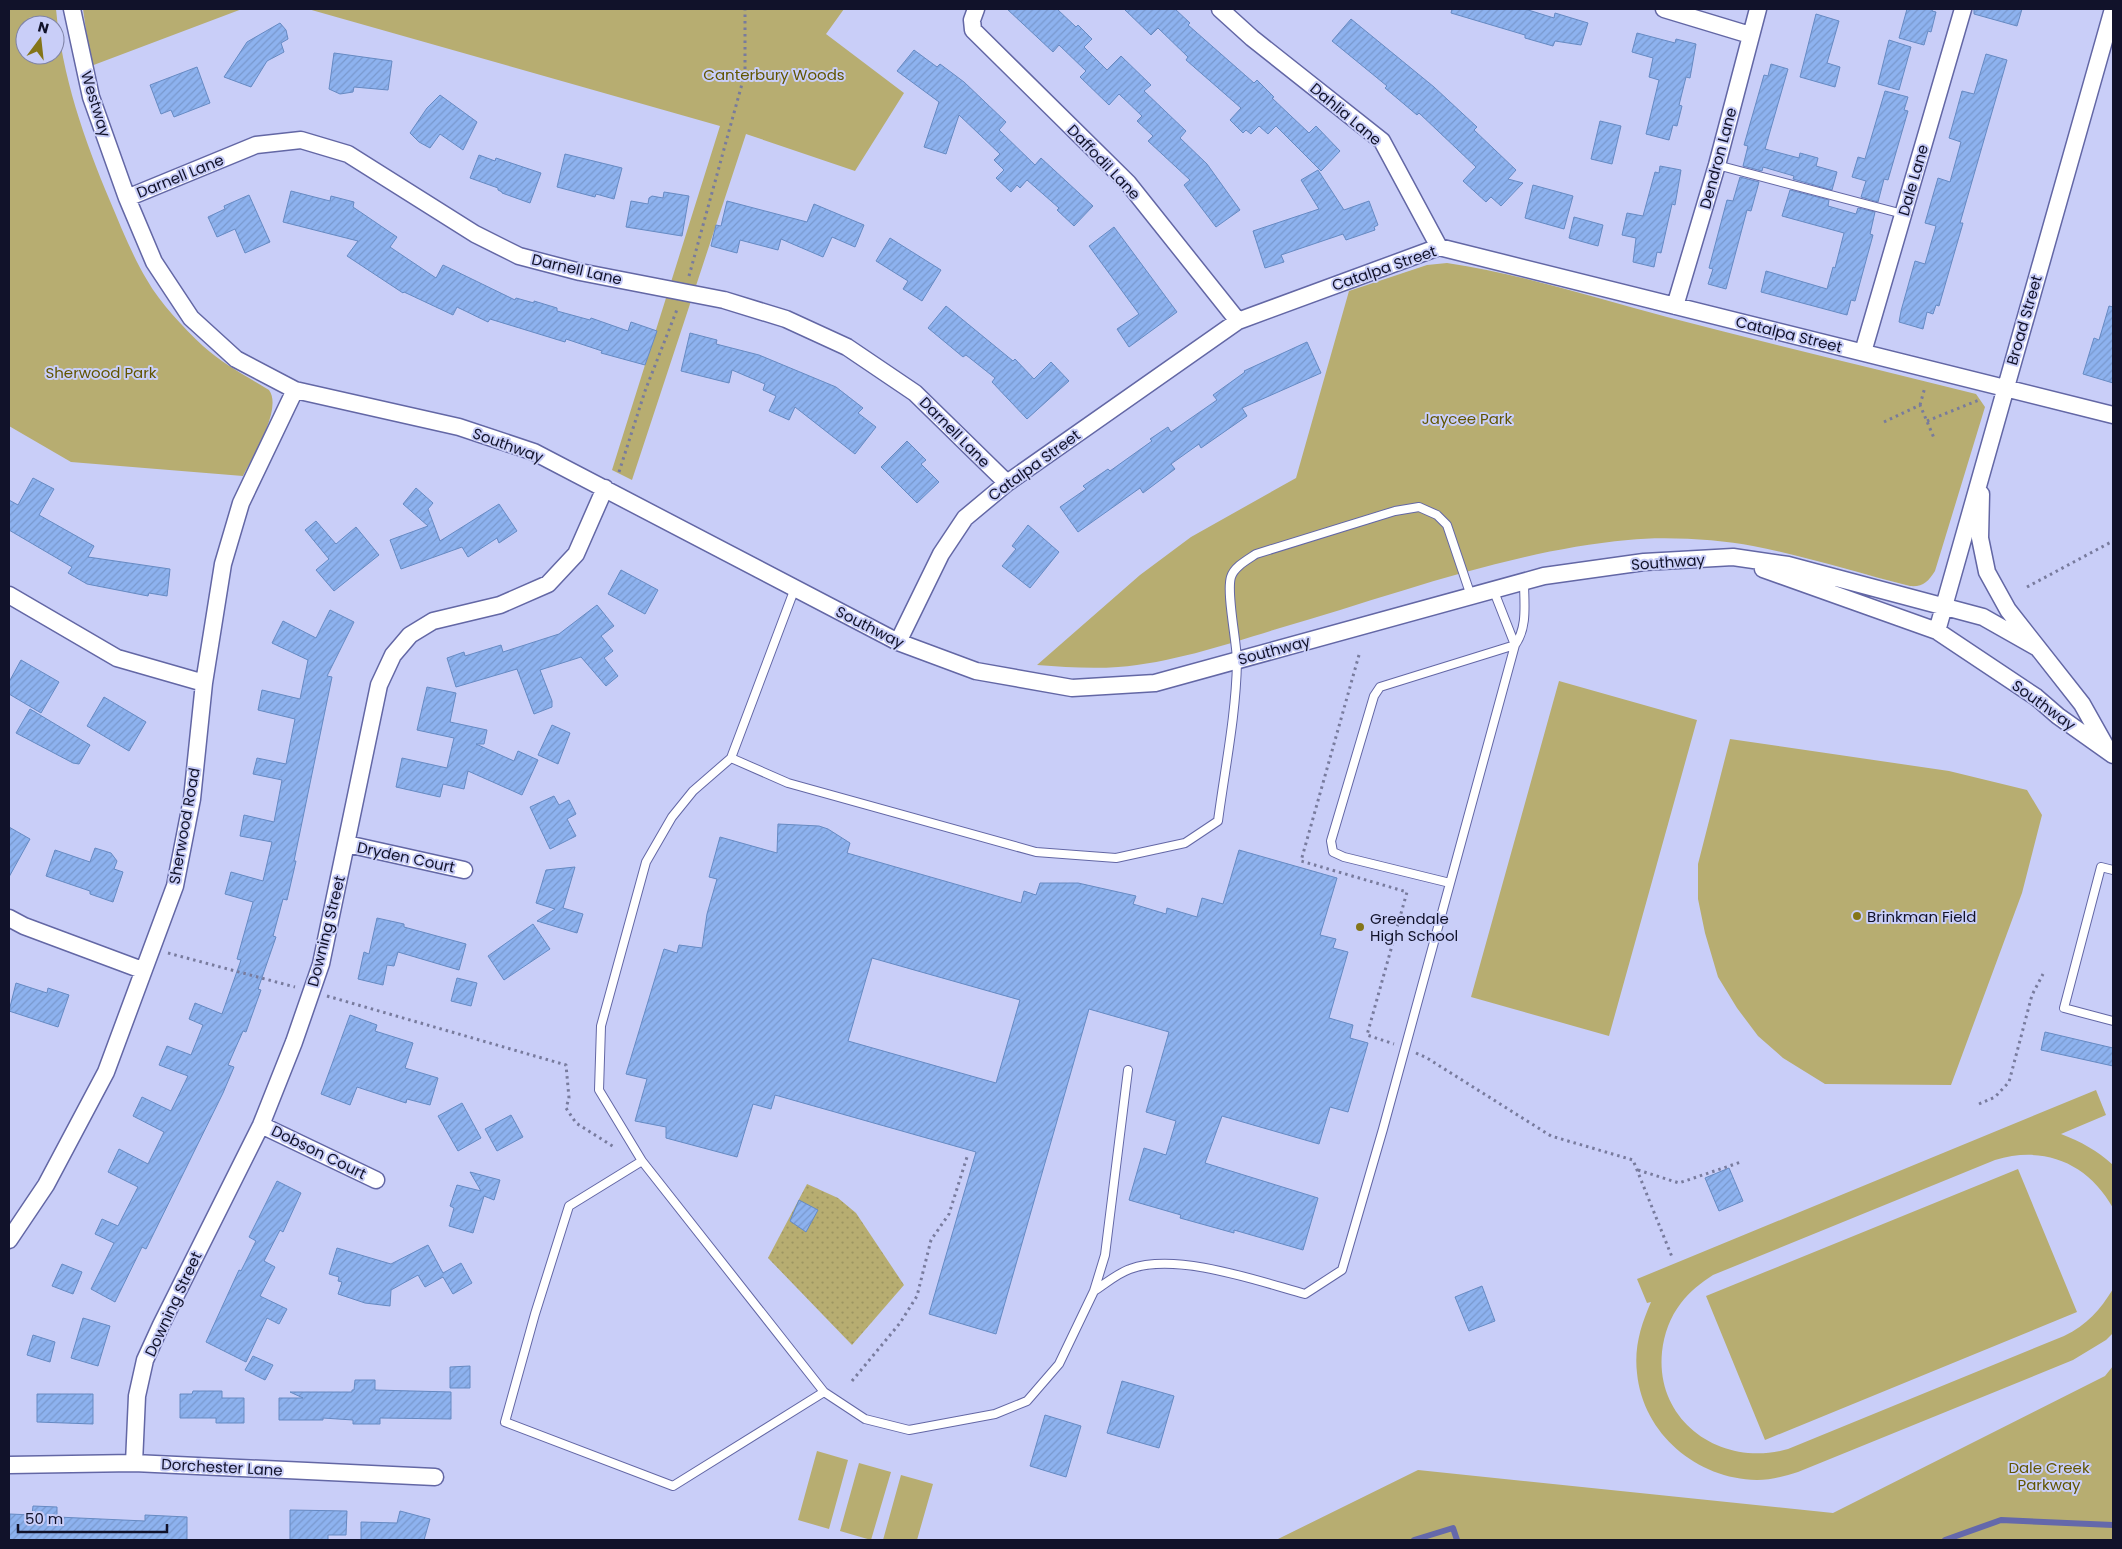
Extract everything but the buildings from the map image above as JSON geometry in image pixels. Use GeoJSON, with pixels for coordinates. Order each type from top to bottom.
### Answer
{"type":"FeatureCollection","features":[{"type":"Feature","properties":{"kind":"street","name":"Westway"},"geometry":{"type":"LineString","coordinates":[[72,9],[91,97],[127,198]]}},
{"type":"Feature","properties":{"kind":"street","name":"Daffodil Lane"},"geometry":{"type":"LineString","coordinates":[[976,9],[972,20],[973,30],[1128,183],[1238,321]]}},
{"type":"Feature","properties":{"kind":"street","name":"Dahlia Lane"},"geometry":{"type":"LineString","coordinates":[[1220,9],[1252,38],[1382,141],[1439,247]]}},
{"type":"Feature","properties":{"kind":"street"},"geometry":{"type":"LineString","coordinates":[[1664,9],[1750,35]]}},
{"type":"Feature","properties":{"kind":"street","name":"Dendron Lane"},"geometry":{"type":"LineString","coordinates":[[1675,306],[1717,165],[1758,9]]}},
{"type":"Feature","properties":{"kind":"street","name":"Dale Lane"},"geometry":{"type":"LineString","coordinates":[[1863,352],[1963,9]]}},
{"type":"Feature","properties":{"kind":"street","name":"Broad Street"},"geometry":{"type":"LineString","coordinates":[[1937,631],[2113,9]]}},
{"type":"Feature","properties":{"kind":"street","name":"Darnell Lane"},"geometry":{"type":"LineString","coordinates":[[127,198],[256,146],[301,140],[348,154],[475,234],[519,256],[580,272],[724,300],[786,319],[847,347],[915,393],[1007,483]]}},
{"type":"Feature","properties":{"kind":"street","name":"Southway"},"geometry":{"type":"LineString","coordinates":[[127,198],[154,262],[191,318],[236,359],[295,390],[459,427],[534,452],[898,642],[976,672],[1072,688],[1154,683],[1544,576],[1644,562],[1733,558],[1788,565],[1944,606],[1984,618],[2036,647]]}},
{"type":"Feature","properties":{"kind":"street","name":"Catalpa Street"},"geometry":{"type":"LineString","coordinates":[[898,642],[941,554],[965,518],[1007,483],[1238,321],[1439,247],[2113,415]]}},
{"type":"Feature","properties":{"kind":"street","name":"Sherwood Road"},"geometry":{"type":"LineString","coordinates":[[9,1240],[46,1185],[106,1072],[142,970],[175,886],[192,799],[204,682],[223,564],[241,503],[295,390]]}},
{"type":"Feature","properties":{"kind":"street","name":"Southway"},"geometry":{"type":"LineString","coordinates":[[1982,470],[1980,538],[1987,572],[2008,610],[2082,704],[2111,749]]}},
{"type":"Feature","properties":{"kind":"street","name":"Downing Street"},"geometry":{"type":"LineString","coordinates":[[134,1464],[137,1396],[145,1360],[160,1325],[261,1125],[294,1042],[321,964],[379,685],[393,655],[410,635],[433,621],[500,605],[548,584],[576,554],[605,488]]}},
{"type":"Feature","properties":{"kind":"street","name":"Southway"},"geometry":{"type":"LineString","coordinates":[[1733,558],[1937,631],[2036,697],[2058,716],[2111,749]]}},
{"type":"Feature","properties":{"kind":"street"},"geometry":{"type":"LineString","coordinates":[[9,594],[117,658],[204,682]]}},
{"type":"Feature","properties":{"kind":"street","name":"Dryden Court"},"geometry":{"type":"LineString","coordinates":[[347,844],[464,870]]}},
{"type":"Feature","properties":{"kind":"street"},"geometry":{"type":"LineString","coordinates":[[9,918],[142,970]]}},
{"type":"Feature","properties":{"kind":"street","name":"Dobson Court"},"geometry":{"type":"LineString","coordinates":[[261,1125],[376,1180]]}},
{"type":"Feature","properties":{"kind":"street","name":"Dorchester Lane"},"geometry":{"type":"LineString","coordinates":[[9,1465],[134,1464],[435,1477]]}},
{"type":"Feature","properties":{"kind":"lane"},"geometry":{"type":"LineString","coordinates":[[1717,165],[1902,214]]}},
{"type":"Feature","properties":{"kind":"lane"},"geometry":{"type":"LineString","coordinates":[[731,758],[788,783],[1036,852],[1116,858],[1186,843],[1218,821],[1235,708],[1237,660],[1230,592],[1231,577],[1239,566],[1256,554],[1395,511],[1419,508],[1437,515],[1447,525],[1471,596]]}},
{"type":"Feature","properties":{"kind":"lane"},"geometry":{"type":"LineString","coordinates":[[1094,1290],[1130,1269],[1170,1262],[1235,1274],[1305,1294],[1342,1270],[1388,1111],[1515,645],[1519,639],[1525,617],[1524,581]]}},
{"type":"Feature","properties":{"kind":"lane"},"geometry":{"type":"LineString","coordinates":[[795,588],[731,758],[693,791],[672,817],[646,862],[601,1026],[599,1090],[642,1161],[824,1392],[865,1419],[909,1430],[995,1414],[1027,1401],[1059,1364],[1094,1290],[1105,1255],[1128,1070]]}},
{"type":"Feature","properties":{"kind":"lane"},"geometry":{"type":"LineString","coordinates":[[1494,589],[1515,645]]}},
{"type":"Feature","properties":{"kind":"lane"},"geometry":{"type":"LineString","coordinates":[[1450,883],[1344,858],[1333,852],[1331,842],[1374,696],[1380,687],[1515,645]]}},
{"type":"Feature","properties":{"kind":"lane"},"geometry":{"type":"LineString","coordinates":[[2113,870],[2101,867],[2064,1008],[2113,1021]]}},
{"type":"Feature","properties":{"kind":"lane"},"geometry":{"type":"LineString","coordinates":[[642,1161],[569,1206],[505,1422],[673,1486],[824,1392]]}},
{"type":"Feature","properties":{"kind":"path"},"geometry":{"type":"LineString","coordinates":[[619,472],[646,391],[684,292],[745,73],[745,9]]}},
{"type":"Feature","properties":{"kind":"path"},"geometry":{"type":"LineString","coordinates":[[1925,387],[1920,405],[1934,438]]}},
{"type":"Feature","properties":{"kind":"path"},"geometry":{"type":"LineString","coordinates":[[1927,421],[1979,400]]}},
{"type":"Feature","properties":{"kind":"path"},"geometry":{"type":"LineString","coordinates":[[1884,422],[1920,405]]}},
{"type":"Feature","properties":{"kind":"path"},"geometry":{"type":"LineString","coordinates":[[2027,587],[2113,541]]}},
{"type":"Feature","properties":{"kind":"path"},"geometry":{"type":"LineString","coordinates":[[167,953],[297,988]]}},
{"type":"Feature","properties":{"kind":"path"},"geometry":{"type":"LineString","coordinates":[[1979,1104],[1996,1097],[2009,1082],[2032,994],[2043,974]]}},
{"type":"Feature","properties":{"kind":"path"},"geometry":{"type":"LineString","coordinates":[[324,995],[566,1065],[569,1098],[566,1108],[576,1123],[614,1147]]}},
{"type":"Feature","properties":{"kind":"path"},"geometry":{"type":"LineString","coordinates":[[852,1381],[900,1323],[916,1296],[931,1240],[949,1214],[967,1157]]}},
{"type":"Feature","properties":{"kind":"path"},"geometry":{"type":"LineString","coordinates":[[1637,1170],[1680,1183],[1741,1162]]}},
{"type":"Feature","properties":{"kind":"green space","name":"Sherwood Park"},"geometry":{"type":"Polygon","coordinates":[[[9,9],[56,9],[57,15],[15,15],[15,65],[64,65],[91,154],[127,241],[152,289],[180,323],[203,346],[227,364],[269,390],[272,398],[272,409],[265,433],[243,476],[71,462],[9,426],[9,9]]]}},
{"type":"Feature","properties":{"kind":"green space"},"geometry":{"type":"Polygon","coordinates":[[[83,9],[242,9],[91,66],[83,9]]]}},
{"type":"Feature","properties":{"kind":"green space","name":"Canterbury Woods"},"geometry":{"type":"Polygon","coordinates":[[[308,9],[844,9],[826,34],[904,93],[855,171],[746,134],[632,480],[612,470],[720,126],[308,9]]]}},
{"type":"Feature","properties":{"kind":"green space","name":"Jaycee Park"},"geometry":{"type":"Polygon","coordinates":[[[1447,263],[1503,273],[1706,327],[1976,394],[1985,407],[1935,571],[1925,583],[1918,586],[1910,586],[1773,550],[1739,544],[1674,538],[1628,540],[1539,554],[1496,564],[1179,657],[1138,665],[1108,668],[1037,665],[1140,575],[1191,537],[1296,478],[1349,291],[1427,265],[1447,263]]]}},
{"type":"Feature","properties":{"kind":"green space"},"geometry":{"type":"Polygon","coordinates":[[[1559,681],[1697,720],[1609,1036],[1471,997],[1559,681]]]}},
{"type":"Feature","properties":{"kind":"green space","name":"Brinkman Field"},"geometry":{"type":"Polygon","coordinates":[[[1730,739],[1949,771],[2027,790],[2042,815],[2022,893],[1951,1085],[1825,1084],[1783,1058],[1758,1036],[1737,1008],[1718,977],[1705,933],[1698,899],[1698,864],[1730,739]]]}},
{"type":"Feature","properties":{"kind":"green space"},"geometry":{"type":"Polygon","coordinates":[[[2096,1090],[2106,1115],[2061,1134],[2088,1147],[2113,1165],[2113,1208],[2103,1192],[2091,1179],[2078,1169],[2063,1162],[2031,1155],[1995,1160],[1713,1275],[1688,1295],[1677,1308],[1671,1320],[1664,1339],[1662,1352],[1663,1377],[1670,1400],[1682,1419],[1698,1434],[1718,1445],[1740,1452],[1764,1453],[1788,1449],[2064,1336],[2080,1327],[2092,1316],[2113,1289],[2113,1333],[2106,1340],[2073,1360],[1798,1472],[1778,1478],[1757,1480],[1735,1478],[1714,1471],[1694,1462],[1677,1449],[1662,1433],[1650,1415],[1641,1395],[1637,1373],[1636,1363],[1639,1336],[1651,1302],[1647,1303],[1637,1279],[2096,1090]]]}},
{"type":"Feature","properties":{"kind":"green space"},"geometry":{"type":"Polygon","coordinates":[[[2018,1169],[2077,1312],[1765,1440],[1706,1296],[2018,1169]]]}},
{"type":"Feature","properties":{"kind":"green space"},"geometry":{"type":"Polygon","coordinates":[[[807,1184],[838,1198],[856,1213],[904,1285],[852,1345],[768,1258],[807,1184]]]}},
{"type":"Feature","properties":{"kind":"green space","name":"Dale Creek Parkway"},"geometry":{"type":"Polygon","coordinates":[[[2113,1366],[2113,1540],[1276,1540],[1418,1470],[1833,1513],[2105,1376],[2113,1366]]]}},
{"type":"Feature","properties":{"kind":"green space"},"geometry":{"type":"Polygon","coordinates":[[[817,1451],[848,1460],[829,1529],[798,1520],[817,1451]]]}},
{"type":"Feature","properties":{"kind":"green space"},"geometry":{"type":"Polygon","coordinates":[[[859,1463],[891,1472],[871,1540],[840,1531],[859,1463]]]}},
{"type":"Feature","properties":{"kind":"green space"},"geometry":{"type":"Polygon","coordinates":[[[901,1475],[933,1484],[917,1540],[883,1540],[901,1475]]]}},
{"type":"Feature","properties":{"kind":"waterway"},"geometry":{"type":"LineString","coordinates":[[1945,1540],[2001,1520],[2113,1525]]}},
{"type":"Feature","properties":{"kind":"waterway"},"geometry":{"type":"LineString","coordinates":[[1414,1540],[1453,1528],[1457,1540]]}},
{"type":"Feature","properties":{"kind":"place","name":"Brinkman Field"},"geometry":{"type":"Point","coordinates":[1857,916]}},
{"type":"Feature","properties":{"kind":"place","name":"Greendale High School"},"geometry":{"type":"Point","coordinates":[1360,927]}}]}
